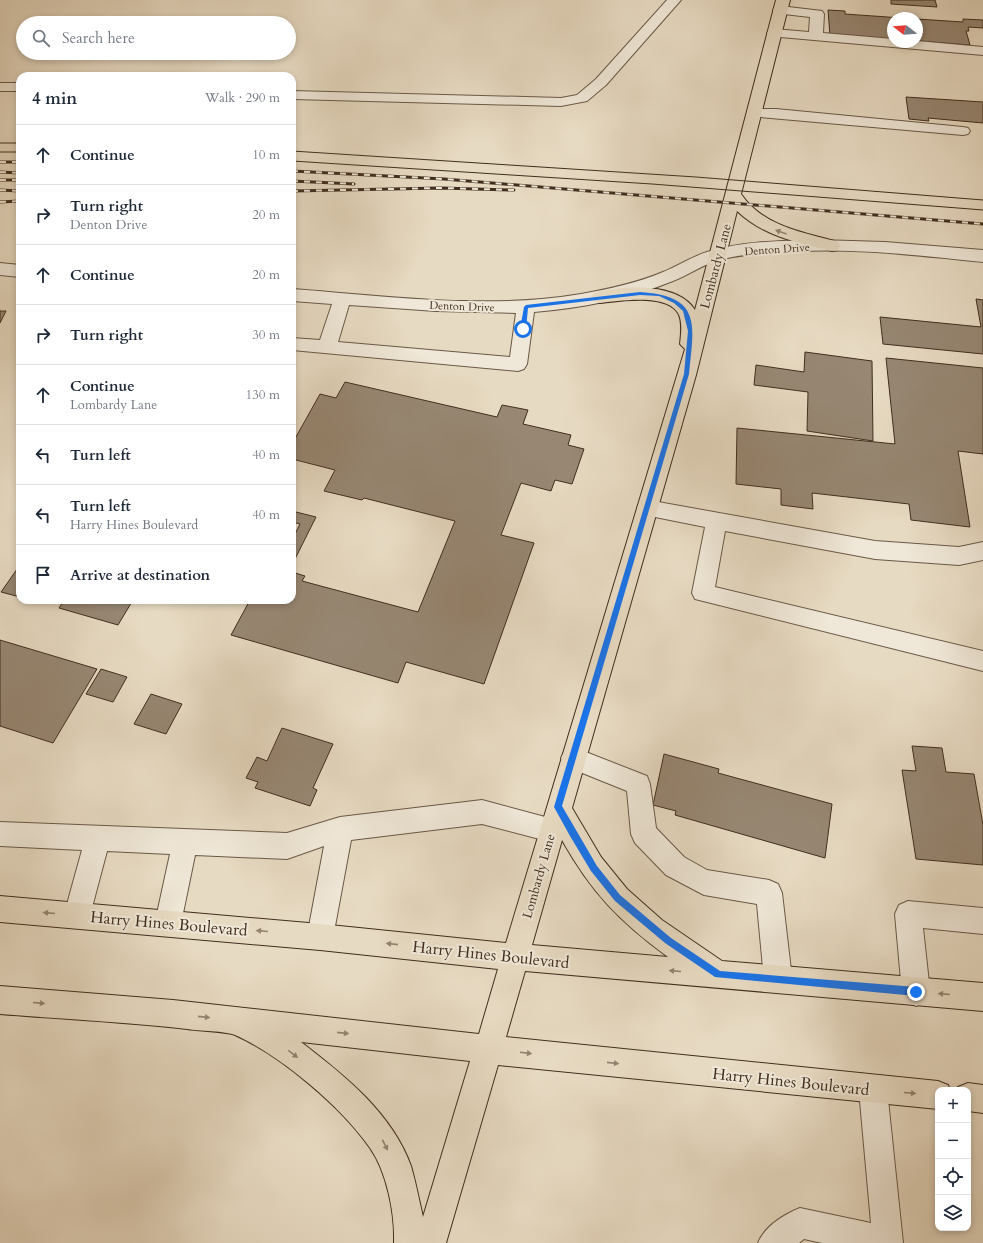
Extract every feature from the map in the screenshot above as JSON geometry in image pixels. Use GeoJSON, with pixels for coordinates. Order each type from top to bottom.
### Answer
{"type":"FeatureCollection","features":[{"type":"Feature","properties":{"kind":"main road","name":"Lombardy Lane"},"geometry":{"type":"LineString","coordinates":[[431,1243],[554,819],[687,374],[734,195],[781,5]]}},
{"type":"Feature","properties":{"kind":"main road"},"geometry":{"type":"LineString","coordinates":[[734,195],[740,205],[770,228],[793,236],[832,246]]}},
{"type":"Feature","properties":{"kind":"main road"},"geometry":{"type":"LineString","coordinates":[[600,297],[640,293],[659,295],[676,302],[686,310],[690,331],[687,374]]}},
{"type":"Feature","properties":{"kind":"main road"},"geometry":{"type":"LineString","coordinates":[[554,819],[617,898],[668,940],[718,974]]}},
{"type":"Feature","properties":{"kind":"main road","name":"Harry Hines Boulevard"},"geometry":{"type":"LineString","coordinates":[[0,909],[320,937],[514,957],[983,997]]}},
{"type":"Feature","properties":{"kind":"main road","name":"Harry Hines Boulevard"},"geometry":{"type":"LineString","coordinates":[[0,1000],[235,1021],[873,1090],[935,1095]]}},
{"type":"Feature","properties":{"kind":"main road"},"geometry":{"type":"LineString","coordinates":[[235,1021],[284,1047],[322,1076],[359,1111],[381,1138],[396,1167],[410,1224],[409,1243]]}},
{"type":"Feature","properties":{"kind":"main road"},"geometry":{"type":"LineString","coordinates":[[971,1098],[983,1099]]}},
{"type":"Feature","properties":{"kind":"street"},"geometry":{"type":"LineString","coordinates":[[296,95],[561,102],[582,98],[601,82],[674,0]]}},
{"type":"Feature","properties":{"kind":"street"},"geometry":{"type":"LineString","coordinates":[[781,5],[817,14],[816,33]]}},
{"type":"Feature","properties":{"kind":"street"},"geometry":{"type":"LineString","coordinates":[[774,33],[983,51]]}},
{"type":"Feature","properties":{"kind":"street"},"geometry":{"type":"LineString","coordinates":[[0,87],[16,87]]}},
{"type":"Feature","properties":{"kind":"street"},"geometry":{"type":"LineString","coordinates":[[754,113],[776,113],[963,131]]}},
{"type":"Feature","properties":{"kind":"street","name":"Denton Drive"},"geometry":{"type":"LineString","coordinates":[[296,295],[396,304],[526,307],[600,297],[667,277],[718,254],[798,246],[832,246],[914,249],[983,256]]}},
{"type":"Feature","properties":{"kind":"street"},"geometry":{"type":"LineString","coordinates":[[0,269],[16,271]]}},
{"type":"Feature","properties":{"kind":"street"},"geometry":{"type":"LineString","coordinates":[[327,347],[342,299]]}},
{"type":"Feature","properties":{"kind":"street"},"geometry":{"type":"LineString","coordinates":[[296,344],[518,364],[526,307]]}},
{"type":"Feature","properties":{"kind":"street"},"geometry":{"type":"LineString","coordinates":[[647,508],[875,550],[959,556],[983,551]]}},
{"type":"Feature","properties":{"kind":"street"},"geometry":{"type":"LineString","coordinates":[[716,521],[703,593],[983,661]]}},
{"type":"Feature","properties":{"kind":"street"},"geometry":{"type":"LineString","coordinates":[[573,758],[638,784],[644,834],[675,866],[704,882],[769,893],[778,979]]}},
{"type":"Feature","properties":{"kind":"street"},"geometry":{"type":"LineString","coordinates":[[0,834],[287,846],[340,829],[482,812],[554,819]]}},
{"type":"Feature","properties":{"kind":"street"},"geometry":{"type":"LineString","coordinates":[[320,937],[340,829]]}},
{"type":"Feature","properties":{"kind":"street"},"geometry":{"type":"LineString","coordinates":[[77,915],[98,838]]}},
{"type":"Feature","properties":{"kind":"street"},"geometry":{"type":"LineString","coordinates":[[168,923],[185,842]]}},
{"type":"Feature","properties":{"kind":"street"},"geometry":{"type":"LineString","coordinates":[[916,992],[908,914],[983,921]]}},
{"type":"Feature","properties":{"kind":"street"},"geometry":{"type":"LineString","coordinates":[[773,1243],[800,1223],[888,1242],[873,1090]]}},
{"type":"Feature","properties":{"kind":"building"},"geometry":{"type":"Polygon","coordinates":[[[891,0],[935,0],[937,7],[891,4],[891,0]]]}},
{"type":"Feature","properties":{"kind":"building"},"geometry":{"type":"Polygon","coordinates":[[[828,10],[845,11],[845,14],[887,17],[887,40],[830,36],[828,10]]]}},
{"type":"Feature","properties":{"kind":"building"},"geometry":{"type":"Polygon","coordinates":[[[923,19],[963,22],[963,19],[983,20],[983,28],[968,27],[969,31],[966,31],[970,45],[923,41],[923,19]]]}},
{"type":"Feature","properties":{"kind":"building"},"geometry":{"type":"Polygon","coordinates":[[[906,97],[983,102],[983,123],[928,118],[929,121],[909,119],[906,97]]]}},
{"type":"Feature","properties":{"kind":"building"},"geometry":{"type":"Polygon","coordinates":[[[976,299],[983,300],[983,354],[883,344],[880,317],[981,327],[976,299]]]}},
{"type":"Feature","properties":{"kind":"building"},"geometry":{"type":"Polygon","coordinates":[[[0,311],[6,311],[0,323],[0,311]]]}},
{"type":"Feature","properties":{"kind":"building"},"geometry":{"type":"Polygon","coordinates":[[[805,352],[872,361],[873,441],[807,431],[808,392],[754,385],[756,365],[804,372],[805,352]]]}},
{"type":"Feature","properties":{"kind":"building"},"geometry":{"type":"Polygon","coordinates":[[[886,358],[983,368],[983,454],[958,451],[970,527],[911,520],[909,504],[812,493],[813,509],[781,505],[781,489],[736,484],[737,428],[895,444],[886,358]]]}},
{"type":"Feature","properties":{"kind":"building"},"geometry":{"type":"Polygon","coordinates":[[[345,382],[497,417],[502,405],[528,410],[523,424],[571,435],[568,445],[584,449],[572,484],[555,480],[551,491],[521,483],[501,535],[534,543],[484,684],[406,662],[398,683],[231,635],[248,604],[296,604],[296,573],[305,576],[302,581],[418,612],[455,521],[364,498],[362,500],[324,491],[335,470],[296,460],[296,437],[320,394],[336,398],[345,382]]]}},
{"type":"Feature","properties":{"kind":"building"},"geometry":{"type":"Polygon","coordinates":[[[296,512],[316,517],[296,557],[296,532],[300,524],[296,523],[296,512]]]}},
{"type":"Feature","properties":{"kind":"building"},"geometry":{"type":"Polygon","coordinates":[[[16,571],[16,596],[1,592],[16,571]]]}},
{"type":"Feature","properties":{"kind":"building"},"geometry":{"type":"Polygon","coordinates":[[[62,604],[131,604],[118,625],[59,608],[62,604]]]}},
{"type":"Feature","properties":{"kind":"building"},"geometry":{"type":"Polygon","coordinates":[[[0,640],[97,669],[53,743],[0,726],[0,640]]]}},
{"type":"Feature","properties":{"kind":"building"},"geometry":{"type":"Polygon","coordinates":[[[101,669],[127,677],[113,702],[86,694],[101,669]]]}},
{"type":"Feature","properties":{"kind":"building"},"geometry":{"type":"Polygon","coordinates":[[[151,694],[182,704],[166,734],[134,724],[151,694]]]}},
{"type":"Feature","properties":{"kind":"building"},"geometry":{"type":"Polygon","coordinates":[[[282,728],[333,744],[313,788],[317,790],[310,806],[255,788],[258,782],[246,778],[257,757],[267,761],[282,728]]]}},
{"type":"Feature","properties":{"kind":"building"},"geometry":{"type":"Polygon","coordinates":[[[912,746],[942,748],[946,772],[974,774],[983,825],[983,865],[916,859],[902,770],[916,771],[912,746]]]}},
{"type":"Feature","properties":{"kind":"building"},"geometry":{"type":"Polygon","coordinates":[[[664,754],[719,769],[718,773],[832,804],[825,858],[675,815],[676,811],[653,805],[664,754]]]}},
{"type":"Feature","properties":{"kind":"tram line"},"geometry":{"type":"LineString","coordinates":[[0,143],[16,143]]}},
{"type":"Feature","properties":{"kind":"tram line"},"geometry":{"type":"LineString","coordinates":[[296,151],[696,177],[983,200]]}},
{"type":"Feature","properties":{"kind":"tram line"},"geometry":{"type":"LineString","coordinates":[[0,152],[16,152]]}},
{"type":"Feature","properties":{"kind":"tram line"},"geometry":{"type":"LineString","coordinates":[[296,161],[652,184],[983,210]]}},
{"type":"Feature","properties":{"kind":"railway"},"geometry":{"type":"LineString","coordinates":[[0,162],[16,162]]}},
{"type":"Feature","properties":{"kind":"railway"},"geometry":{"type":"LineString","coordinates":[[296,171],[444,179],[983,224]]}},
{"type":"Feature","properties":{"kind":"railway"},"geometry":{"type":"LineString","coordinates":[[0,172],[16,173]]}},
{"type":"Feature","properties":{"kind":"railway"},"geometry":{"type":"LineString","coordinates":[[0,180],[16,180]]}},
{"type":"Feature","properties":{"kind":"railway"},"geometry":{"type":"LineString","coordinates":[[296,181],[354,184]]}},
{"type":"Feature","properties":{"kind":"railway"},"geometry":{"type":"LineString","coordinates":[[296,191],[441,188],[514,190]]}},
{"type":"Feature","properties":{"kind":"railway"},"geometry":{"type":"LineString","coordinates":[[0,190],[16,191]]}},
{"type":"Feature","properties":{"kind":"railway"},"geometry":{"type":"LineString","coordinates":[[0,202],[16,201]]}},
{"type":"Feature","properties":{"kind":"route"},"geometry":{"type":"LineString","coordinates":[[523,329],[526,307],[640,293],[659,295],[676,302],[686,310],[690,331],[687,374],[558,807],[572,834],[594,869],[617,898],[668,940],[718,974],[916,992]]}}]}
